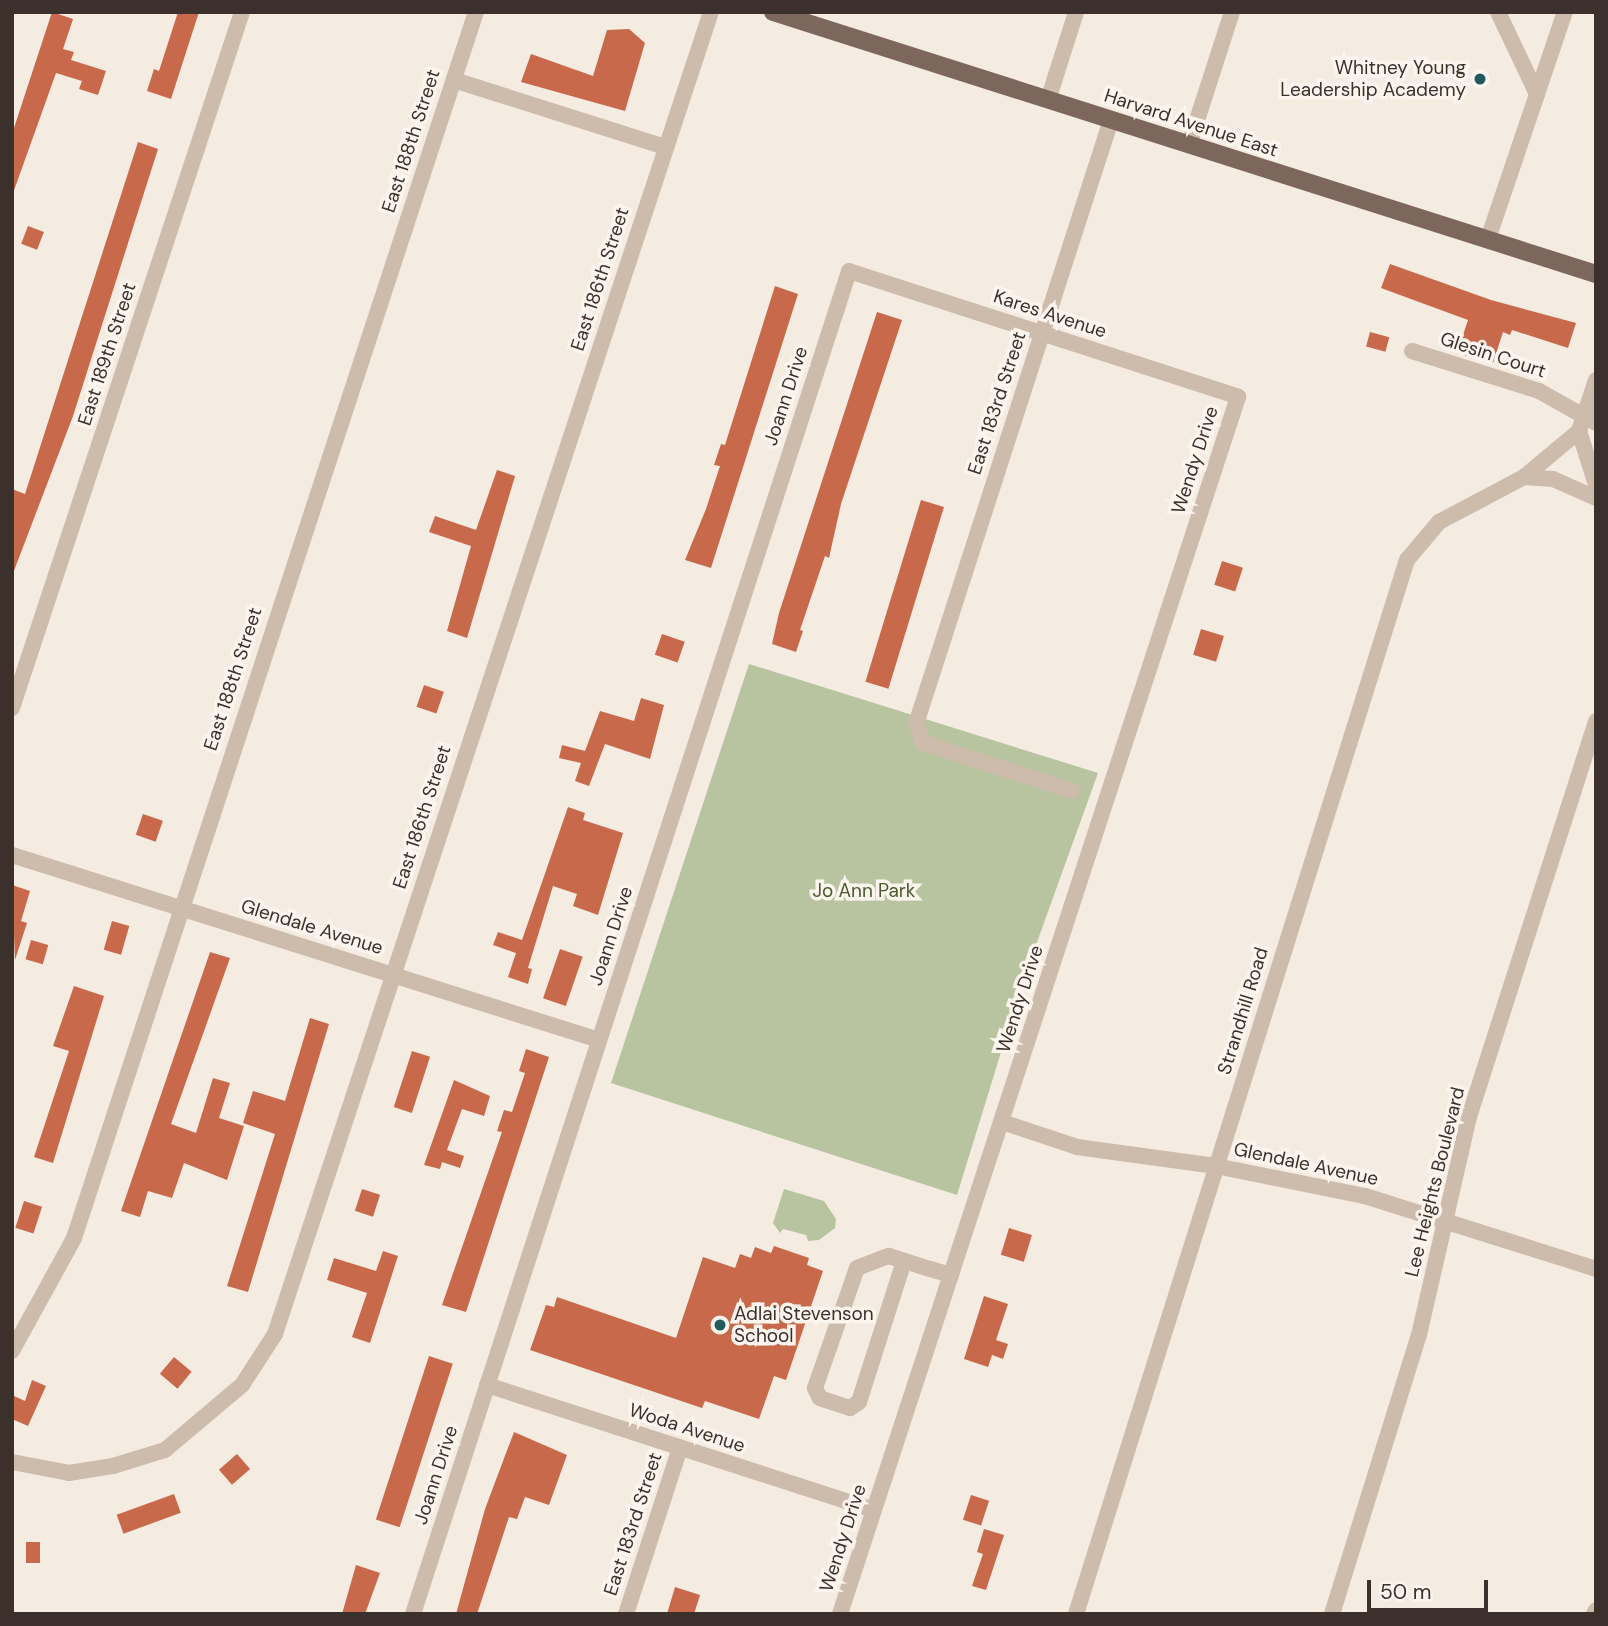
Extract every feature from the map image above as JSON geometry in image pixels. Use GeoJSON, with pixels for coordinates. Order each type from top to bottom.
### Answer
{"type":"FeatureCollection","features":[{"type":"Feature","properties":{"kind":"main road","name":"Harvard Avenue East"},"geometry":{"type":"LineString","coordinates":[[773,12],[1596,274]]}},
{"type":"Feature","properties":{"kind":"street","name":"East 189th Street"},"geometry":{"type":"LineString","coordinates":[[12,708],[242,12]]}},
{"type":"Feature","properties":{"kind":"street","name":"East 188th Street"},"geometry":{"type":"LineString","coordinates":[[12,1352],[74,1238],[476,12]]}},
{"type":"Feature","properties":{"kind":"street","name":"East 186th Street"},"geometry":{"type":"LineString","coordinates":[[12,1462],[69,1473],[113,1466],[165,1450],[202,1423],[242,1385],[275,1334],[711,12]]}},
{"type":"Feature","properties":{"kind":"street"},"geometry":{"type":"LineString","coordinates":[[1048,100],[1076,12]]}},
{"type":"Feature","properties":{"kind":"street"},"geometry":{"type":"LineString","coordinates":[[1189,145],[1233,12]]}},
{"type":"Feature","properties":{"kind":"street"},"geometry":{"type":"LineString","coordinates":[[1498,12],[1537,93]]}},
{"type":"Feature","properties":{"kind":"street"},"geometry":{"type":"LineString","coordinates":[[1488,239],[1565,12]]}},
{"type":"Feature","properties":{"kind":"street"},"geometry":{"type":"LineString","coordinates":[[454,80],[665,147]]}},
{"type":"Feature","properties":{"kind":"street","name":"East 183rd Street"},"geometry":{"type":"LineString","coordinates":[[1072,791],[923,743],[916,724],[1111,120]]}},
{"type":"Feature","properties":{"kind":"street","name":"Kares Avenue"},"geometry":{"type":"LineString","coordinates":[[849,271],[1238,397]]}},
{"type":"Feature","properties":{"kind":"street","name":"Joann Drive"},"geometry":{"type":"LineString","coordinates":[[413,1614],[849,271]]}},
{"type":"Feature","properties":{"kind":"street","name":"Glesin Court"},"geometry":{"type":"LineString","coordinates":[[1412,351],[1539,391],[1590,419]]}},
{"type":"Feature","properties":{"kind":"street"},"geometry":{"type":"LineString","coordinates":[[1596,380],[1590,419],[1579,431],[1596,485]]}},
{"type":"Feature","properties":{"kind":"street","name":"Wendy Drive"},"geometry":{"type":"LineString","coordinates":[[840,1614],[1238,397]]}},
{"type":"Feature","properties":{"kind":"street","name":"Strandhill Road"},"geometry":{"type":"LineString","coordinates":[[1076,1614],[1407,560],[1439,522],[1524,477],[1579,431]]}},
{"type":"Feature","properties":{"kind":"street"},"geometry":{"type":"LineString","coordinates":[[1524,477],[1553,480],[1596,498]]}},
{"type":"Feature","properties":{"kind":"street","name":"Lee Heights Boulevard"},"geometry":{"type":"LineString","coordinates":[[1332,1614],[1419,1335],[1448,1222],[1469,1117],[1596,721]]}},
{"type":"Feature","properties":{"kind":"street","name":"Glendale Avenue"},"geometry":{"type":"LineString","coordinates":[[12,855],[598,1040]]}},
{"type":"Feature","properties":{"kind":"street","name":"Glendale Avenue"},"geometry":{"type":"LineString","coordinates":[[1002,1122],[1077,1147],[1216,1166],[1366,1196],[1596,1269]]}},
{"type":"Feature","properties":{"kind":"street"},"geometry":{"type":"LineString","coordinates":[[904,1261],[859,1402],[850,1408],[820,1398],[815,1388],[851,1276],[873,1260],[888,1256],[951,1275]]}},
{"type":"Feature","properties":{"kind":"street","name":"Woda Avenue"},"geometry":{"type":"LineString","coordinates":[[487,1385],[873,1510]]}},
{"type":"Feature","properties":{"kind":"street","name":"East 183rd Street"},"geometry":{"type":"LineString","coordinates":[[625,1614],[680,1447]]}},
{"type":"Feature","properties":{"kind":"green space","name":"Jo Ann Park"},"geometry":{"type":"Polygon","coordinates":[[[749,664],[1098,773],[1023,981],[957,1195],[611,1083],[749,664]]]}},
{"type":"Feature","properties":{"kind":"green space"},"geometry":{"type":"Polygon","coordinates":[[[784,1189],[824,1201],[836,1219],[835,1228],[819,1240],[808,1241],[806,1235],[783,1229],[780,1233],[773,1223],[784,1189]]]}},
{"type":"Feature","properties":{"kind":"building"},"geometry":{"type":"Polygon","coordinates":[[[52,12],[73,19],[63,49],[74,52],[71,60],[106,71],[98,95],[79,89],[82,81],[56,73],[12,196],[12,134],[52,12]]]}},
{"type":"Feature","properties":{"kind":"building"},"geometry":{"type":"Polygon","coordinates":[[[178,12],[199,12],[171,99],[147,91],[154,69],[159,71],[178,12]]]}},
{"type":"Feature","properties":{"kind":"building"},"geometry":{"type":"Polygon","coordinates":[[[629,29],[645,43],[625,111],[521,82],[531,54],[593,76],[607,30],[629,29]]]}},
{"type":"Feature","properties":{"kind":"building"},"geometry":{"type":"Polygon","coordinates":[[[138,142],[158,149],[73,416],[12,576],[12,489],[25,494],[138,142]]]}},
{"type":"Feature","properties":{"kind":"building"},"geometry":{"type":"Polygon","coordinates":[[[28,226],[44,232],[37,250],[21,244],[28,226]]]}},
{"type":"Feature","properties":{"kind":"building"},"geometry":{"type":"Polygon","coordinates":[[[1390,264],[1491,300],[1576,323],[1568,348],[1512,330],[1510,335],[1503,332],[1493,363],[1457,353],[1468,320],[1381,288],[1390,264]]]}},
{"type":"Feature","properties":{"kind":"building"},"geometry":{"type":"Polygon","coordinates":[[[775,286],[798,294],[711,568],[685,560],[706,509],[720,466],[714,465],[721,444],[725,445],[775,286]]]}},
{"type":"Feature","properties":{"kind":"building"},"geometry":{"type":"Polygon","coordinates":[[[877,312],[902,320],[841,504],[829,558],[825,556],[800,630],[803,631],[796,652],[772,644],[779,613],[877,312]]]}},
{"type":"Feature","properties":{"kind":"building"},"geometry":{"type":"Polygon","coordinates":[[[1370,332],[1389,337],[1385,352],[1366,346],[1370,332]]]}},
{"type":"Feature","properties":{"kind":"building"},"geometry":{"type":"Polygon","coordinates":[[[497,470],[515,476],[467,638],[447,631],[471,546],[429,532],[435,516],[476,530],[497,470]]]}},
{"type":"Feature","properties":{"kind":"building"},"geometry":{"type":"Polygon","coordinates":[[[921,500],[944,507],[888,689],[865,682],[921,500]]]}},
{"type":"Feature","properties":{"kind":"building"},"geometry":{"type":"Polygon","coordinates":[[[1222,561],[1243,568],[1235,592],[1214,585],[1222,561]]]}},
{"type":"Feature","properties":{"kind":"building"},"geometry":{"type":"Polygon","coordinates":[[[1201,629],[1224,636],[1216,662],[1193,655],[1201,629]]]}},
{"type":"Feature","properties":{"kind":"building"},"geometry":{"type":"Polygon","coordinates":[[[662,634],[685,642],[678,663],[655,655],[662,634]]]}},
{"type":"Feature","properties":{"kind":"building"},"geometry":{"type":"Polygon","coordinates":[[[424,685],[444,692],[436,714],[417,707],[424,685]]]}},
{"type":"Feature","properties":{"kind":"building"},"geometry":{"type":"Polygon","coordinates":[[[641,698],[664,705],[650,759],[605,744],[589,786],[575,781],[581,763],[559,758],[562,745],[585,751],[600,711],[634,721],[641,698]]]}},
{"type":"Feature","properties":{"kind":"building"},"geometry":{"type":"Polygon","coordinates":[[[568,807],[585,813],[583,820],[623,833],[598,915],[573,906],[577,894],[553,886],[528,968],[532,969],[528,984],[508,977],[516,953],[493,945],[498,932],[522,940],[568,807]]]}},
{"type":"Feature","properties":{"kind":"building"},"geometry":{"type":"Polygon","coordinates":[[[143,814],[163,821],[156,842],[136,835],[143,814]]]}},
{"type":"Feature","properties":{"kind":"building"},"geometry":{"type":"Polygon","coordinates":[[[12,885],[30,891],[21,921],[27,923],[15,960],[12,885]]]}},
{"type":"Feature","properties":{"kind":"building"},"geometry":{"type":"Polygon","coordinates":[[[112,921],[129,926],[121,955],[104,950],[112,921]]]}},
{"type":"Feature","properties":{"kind":"building"},"geometry":{"type":"Polygon","coordinates":[[[31,940],[48,945],[43,964],[25,959],[31,940]]]}},
{"type":"Feature","properties":{"kind":"building"},"geometry":{"type":"Polygon","coordinates":[[[560,949],[583,957],[566,1006],[543,998],[560,949]]]}},
{"type":"Feature","properties":{"kind":"building"},"geometry":{"type":"Polygon","coordinates":[[[210,952],[230,958],[171,1124],[196,1133],[213,1078],[230,1083],[219,1118],[244,1126],[227,1180],[184,1163],[172,1198],[148,1191],[140,1217],[121,1211],[210,952]]]}},
{"type":"Feature","properties":{"kind":"building"},"geometry":{"type":"Polygon","coordinates":[[[74,986],[104,996],[53,1163],[34,1157],[69,1051],[53,1046],[74,986]]]}},
{"type":"Feature","properties":{"kind":"building"},"geometry":{"type":"Polygon","coordinates":[[[310,1018],[329,1024],[248,1292],[227,1286],[275,1134],[243,1123],[253,1091],[285,1101],[310,1018]]]}},
{"type":"Feature","properties":{"kind":"building"},"geometry":{"type":"Polygon","coordinates":[[[526,1049],[549,1057],[466,1312],[442,1305],[502,1132],[497,1131],[504,1110],[512,1112],[525,1073],[519,1071],[526,1049]]]}},
{"type":"Feature","properties":{"kind":"building"},"geometry":{"type":"Polygon","coordinates":[[[412,1051],[430,1057],[412,1113],[394,1107],[412,1051]]]}},
{"type":"Feature","properties":{"kind":"building"},"geometry":{"type":"Polygon","coordinates":[[[454,1080],[490,1096],[484,1116],[462,1109],[447,1150],[464,1156],[460,1168],[442,1162],[440,1169],[424,1165],[454,1080]]]}},
{"type":"Feature","properties":{"kind":"building"},"geometry":{"type":"Polygon","coordinates":[[[362,1189],[380,1195],[373,1217],[355,1211],[362,1189]]]}},
{"type":"Feature","properties":{"kind":"building"},"geometry":{"type":"Polygon","coordinates":[[[24,1201],[42,1207],[33,1234],[15,1228],[24,1201]]]}},
{"type":"Feature","properties":{"kind":"building"},"geometry":{"type":"Polygon","coordinates":[[[1009,1228],[1032,1235],[1024,1262],[1001,1255],[1009,1228]]]}},
{"type":"Feature","properties":{"kind":"building"},"geometry":{"type":"Polygon","coordinates":[[[774,1246],[809,1258],[807,1265],[823,1271],[786,1380],[774,1376],[759,1419],[705,1401],[702,1408],[530,1350],[546,1305],[554,1307],[557,1297],[676,1338],[703,1257],[735,1268],[740,1254],[751,1258],[755,1247],[771,1253],[774,1246]]]}},
{"type":"Feature","properties":{"kind":"building"},"geometry":{"type":"Polygon","coordinates":[[[383,1251],[398,1256],[370,1343],[352,1337],[367,1293],[327,1280],[334,1258],[376,1271],[383,1251]]]}},
{"type":"Feature","properties":{"kind":"building"},"geometry":{"type":"Polygon","coordinates":[[[984,1296],[1008,1304],[996,1340],[1008,1344],[1003,1359],[992,1355],[988,1367],[964,1359],[984,1296]]]}},
{"type":"Feature","properties":{"kind":"building"},"geometry":{"type":"Polygon","coordinates":[[[429,1356],[453,1364],[400,1527],[376,1520],[429,1356]]]}},
{"type":"Feature","properties":{"kind":"building"},"geometry":{"type":"Polygon","coordinates":[[[174,1357],[192,1372],[177,1389],[160,1374],[174,1357]]]}},
{"type":"Feature","properties":{"kind":"building"},"geometry":{"type":"Polygon","coordinates":[[[32,1380],[46,1386],[28,1426],[12,1419],[12,1395],[25,1401],[32,1380]]]}},
{"type":"Feature","properties":{"kind":"building"},"geometry":{"type":"Polygon","coordinates":[[[514,1432],[567,1455],[549,1505],[525,1497],[517,1519],[509,1517],[477,1614],[456,1614],[485,1509],[514,1432]]]}},
{"type":"Feature","properties":{"kind":"building"},"geometry":{"type":"Polygon","coordinates":[[[237,1454],[250,1469],[232,1485],[219,1470],[237,1454]]]}},
{"type":"Feature","properties":{"kind":"building"},"geometry":{"type":"Polygon","coordinates":[[[174,1494],[181,1513],[124,1534],[117,1515],[174,1494]]]}},
{"type":"Feature","properties":{"kind":"building"},"geometry":{"type":"Polygon","coordinates":[[[971,1495],[989,1501],[981,1526],[963,1520],[971,1495]]]}},
{"type":"Feature","properties":{"kind":"building"},"geometry":{"type":"Polygon","coordinates":[[[984,1529],[1004,1535],[986,1590],[972,1586],[983,1554],[977,1552],[984,1529]]]}},
{"type":"Feature","properties":{"kind":"building"},"geometry":{"type":"Polygon","coordinates":[[[26,1542],[40,1542],[40,1563],[26,1563],[26,1542]]]}},
{"type":"Feature","properties":{"kind":"building"},"geometry":{"type":"Polygon","coordinates":[[[356,1565],[380,1573],[365,1614],[342,1614],[356,1565]]]}},
{"type":"Feature","properties":{"kind":"building"},"geometry":{"type":"Polygon","coordinates":[[[675,1587],[700,1595],[694,1614],[667,1614],[675,1587]]]}},
{"type":"Feature","properties":{"kind":"place","name":"Whitney Young Leadership Academy"},"geometry":{"type":"Point","coordinates":[1480,79]}},
{"type":"Feature","properties":{"kind":"place","name":"Adlai Stevenson School"},"geometry":{"type":"Point","coordinates":[720,1325]}}]}
